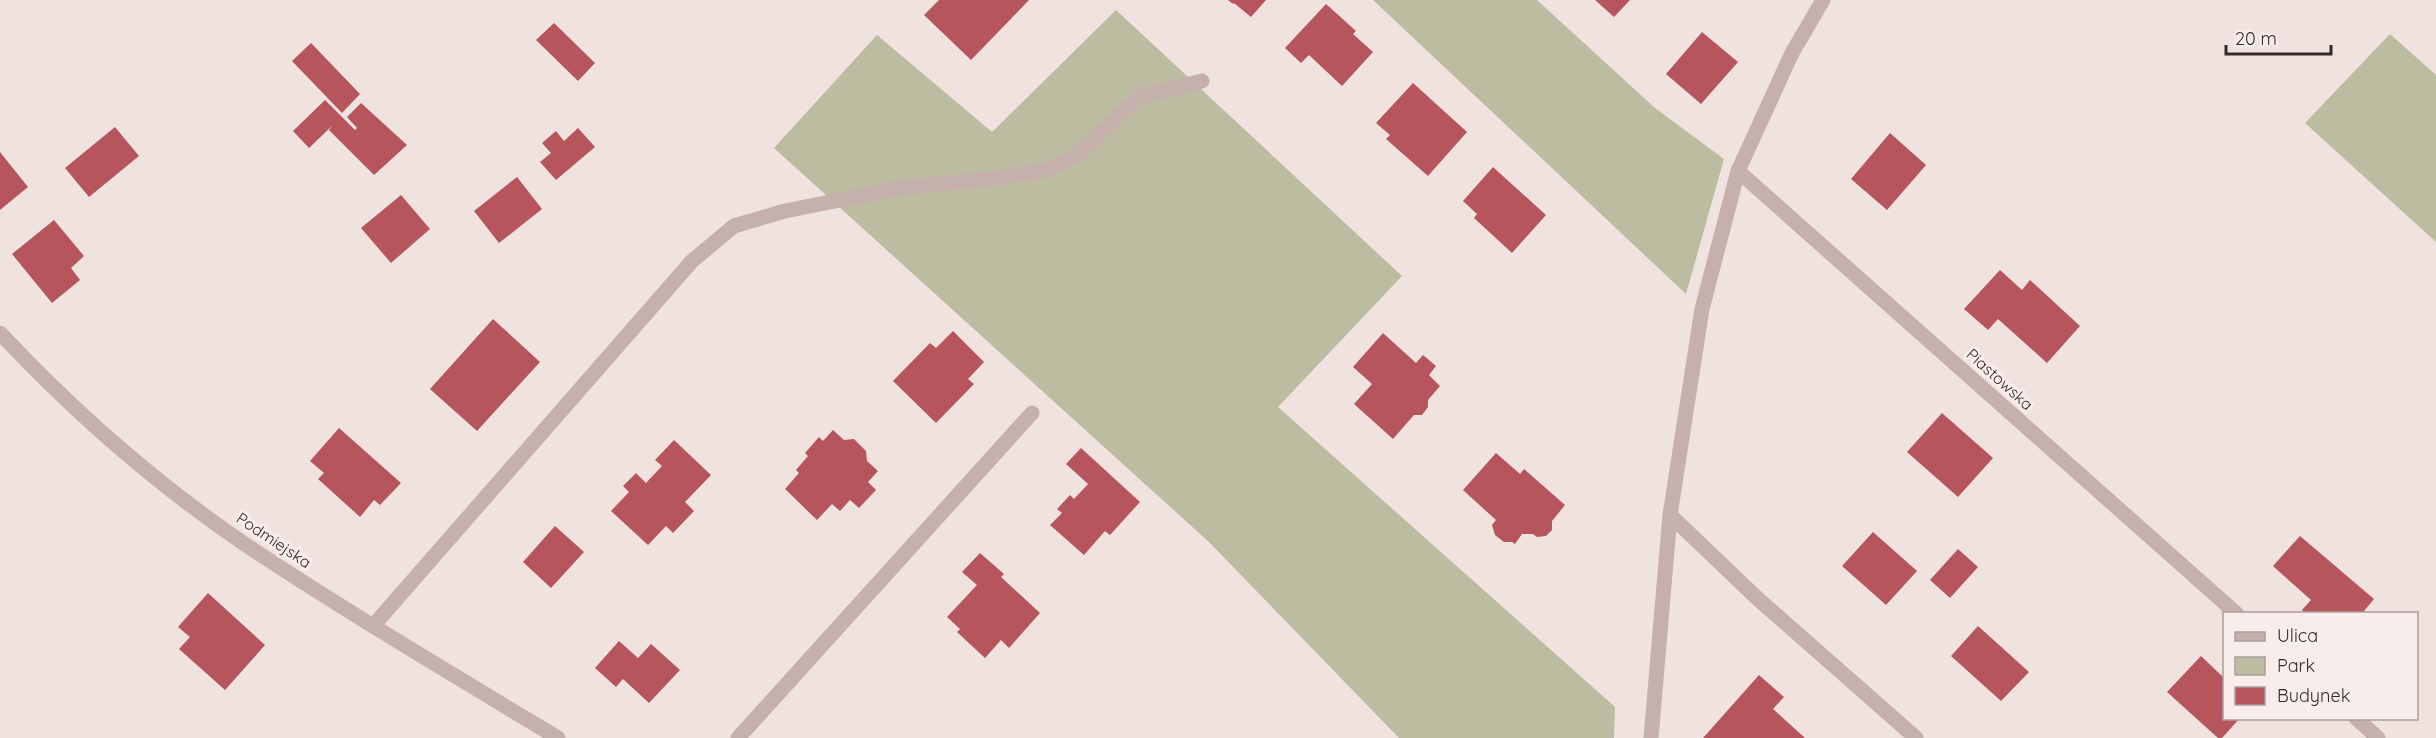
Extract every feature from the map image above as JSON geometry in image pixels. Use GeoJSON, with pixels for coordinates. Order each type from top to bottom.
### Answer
{"type":"FeatureCollection","features":[{"type":"Feature","properties":{"kind":"street"},"geometry":{"type":"LineString","coordinates":[[1651,738],[1670,515],[1702,309],[1738,171],[1792,53],[1823,0]]}},
{"type":"Feature","properties":{"kind":"street"},"geometry":{"type":"LineString","coordinates":[[373,626],[692,261],[734,226],[785,211],[900,188],[1006,177],[1046,170],[1079,153],[1139,97],[1202,81]]}},
{"type":"Feature","properties":{"kind":"street","name":"Piastowska"},"geometry":{"type":"LineString","coordinates":[[1738,171],[2235,612]]}},
{"type":"Feature","properties":{"kind":"street","name":"Podmiejska"},"geometry":{"type":"LineString","coordinates":[[0,333],[134,460],[251,548],[373,626],[558,738]]}},
{"type":"Feature","properties":{"kind":"street"},"geometry":{"type":"LineString","coordinates":[[738,738],[1032,413]]}},
{"type":"Feature","properties":{"kind":"street"},"geometry":{"type":"LineString","coordinates":[[1670,515],[1758,599],[1916,738]]}},
{"type":"Feature","properties":{"kind":"street"},"geometry":{"type":"LineString","coordinates":[[2358,720],[2378,738]]}},
{"type":"Feature","properties":{"kind":"green space"},"geometry":{"type":"Polygon","coordinates":[[[1373,0],[1537,0],[1655,108],[1724,159],[1686,294],[1373,0]]]}},
{"type":"Feature","properties":{"kind":"green space"},"geometry":{"type":"Polygon","coordinates":[[[1116,10],[1402,276],[1278,407],[1615,707],[1614,738],[1399,738],[1209,542],[774,148],[877,35],[992,132],[1116,10]]]}},
{"type":"Feature","properties":{"kind":"green space"},"geometry":{"type":"Polygon","coordinates":[[[2390,34],[2436,75],[2436,242],[2305,123],[2390,34]]]}},
{"type":"Feature","properties":{"kind":"building"},"geometry":{"type":"Polygon","coordinates":[[[939,0],[1029,0],[971,60],[924,15],[939,0]]]}},
{"type":"Feature","properties":{"kind":"building"},"geometry":{"type":"Polygon","coordinates":[[[1228,0],[1266,0],[1251,17],[1228,0]]]}},
{"type":"Feature","properties":{"kind":"building"},"geometry":{"type":"Polygon","coordinates":[[[1595,0],[1630,0],[1614,17],[1595,0]]]}},
{"type":"Feature","properties":{"kind":"building"},"geometry":{"type":"Polygon","coordinates":[[[1326,4],[1356,31],[1353,34],[1373,52],[1342,86],[1309,55],[1301,63],[1285,48],[1326,4]]]}},
{"type":"Feature","properties":{"kind":"building"},"geometry":{"type":"Polygon","coordinates":[[[554,23],[595,63],[578,81],[536,40],[554,23]]]}},
{"type":"Feature","properties":{"kind":"building"},"geometry":{"type":"Polygon","coordinates":[[[1702,32],[1738,62],[1701,104],[1666,74],[1702,32]]]}},
{"type":"Feature","properties":{"kind":"building"},"geometry":{"type":"Polygon","coordinates":[[[311,43],[360,94],[342,113],[292,61],[311,43]]]}},
{"type":"Feature","properties":{"kind":"building"},"geometry":{"type":"Polygon","coordinates":[[[1413,83],[1467,132],[1428,176],[1386,139],[1390,135],[1376,123],[1413,83]]]}},
{"type":"Feature","properties":{"kind":"building"},"geometry":{"type":"Polygon","coordinates":[[[325,100],[355,130],[357,128],[347,117],[361,103],[407,145],[374,175],[329,130],[333,125],[309,148],[293,131],[325,100]]]}},
{"type":"Feature","properties":{"kind":"building"},"geometry":{"type":"Polygon","coordinates":[[[115,127],[139,156],[89,197],[65,168],[115,127]]]}},
{"type":"Feature","properties":{"kind":"building"},"geometry":{"type":"Polygon","coordinates":[[[578,128],[595,147],[556,180],[540,162],[551,153],[542,143],[556,131],[564,141],[578,128]]]}},
{"type":"Feature","properties":{"kind":"building"},"geometry":{"type":"Polygon","coordinates":[[[1890,133],[1926,165],[1887,210],[1851,179],[1890,133]]]}},
{"type":"Feature","properties":{"kind":"building"},"geometry":{"type":"Polygon","coordinates":[[[0,152],[28,187],[0,210],[0,152]]]}},
{"type":"Feature","properties":{"kind":"building"},"geometry":{"type":"Polygon","coordinates":[[[1493,167],[1546,215],[1512,253],[1474,218],[1477,214],[1463,201],[1493,167]]]}},
{"type":"Feature","properties":{"kind":"building"},"geometry":{"type":"Polygon","coordinates":[[[517,177],[542,209],[499,243],[474,211],[517,177]]]}},
{"type":"Feature","properties":{"kind":"building"},"geometry":{"type":"Polygon","coordinates":[[[401,195],[430,229],[391,263],[361,228],[401,195]]]}},
{"type":"Feature","properties":{"kind":"building"},"geometry":{"type":"Polygon","coordinates":[[[54,220],[84,256],[71,268],[80,280],[52,303],[12,254],[54,220]]]}},
{"type":"Feature","properties":{"kind":"building"},"geometry":{"type":"Polygon","coordinates":[[[2000,270],[2022,290],[2030,280],[2080,326],[2047,363],[1998,319],[1988,330],[1964,309],[2000,270]]]}},
{"type":"Feature","properties":{"kind":"building"},"geometry":{"type":"Polygon","coordinates":[[[493,319],[540,362],[477,431],[430,389],[493,319]]]}},
{"type":"Feature","properties":{"kind":"building"},"geometry":{"type":"Polygon","coordinates":[[[953,331],[984,362],[968,379],[974,384],[936,423],[893,381],[930,343],[936,348],[953,331]]]}},
{"type":"Feature","properties":{"kind":"building"},"geometry":{"type":"Polygon","coordinates":[[[1383,333],[1416,363],[1423,355],[1436,366],[1429,375],[1440,386],[1428,400],[1428,407],[1422,415],[1414,415],[1393,439],[1354,404],[1372,384],[1353,367],[1383,333]]]}},
{"type":"Feature","properties":{"kind":"building"},"geometry":{"type":"Polygon","coordinates":[[[1942,413],[1993,458],[1958,497],[1907,452],[1942,413]]]}},
{"type":"Feature","properties":{"kind":"building"},"geometry":{"type":"Polygon","coordinates":[[[339,428],[401,483],[380,505],[374,500],[360,517],[318,479],[324,473],[310,461],[339,428]]]}},
{"type":"Feature","properties":{"kind":"building"},"geometry":{"type":"Polygon","coordinates":[[[833,430],[844,440],[854,439],[866,451],[867,461],[878,471],[868,482],[876,490],[859,508],[850,500],[840,511],[832,504],[817,520],[785,489],[799,473],[796,470],[808,456],[805,453],[819,437],[823,441],[833,430]]]}},
{"type":"Feature","properties":{"kind":"building"},"geometry":{"type":"Polygon","coordinates":[[[674,440],[711,475],[685,502],[694,511],[673,533],[666,526],[648,545],[611,511],[629,492],[623,486],[636,473],[646,483],[662,466],[655,460],[674,440]]]}},
{"type":"Feature","properties":{"kind":"building"},"geometry":{"type":"Polygon","coordinates":[[[1081,448],[1140,502],[1110,535],[1105,531],[1084,555],[1050,525],[1062,513],[1057,509],[1070,495],[1074,499],[1088,484],[1066,464],[1081,448]]]}},
{"type":"Feature","properties":{"kind":"building"},"geometry":{"type":"Polygon","coordinates":[[[1496,453],[1520,474],[1524,469],[1565,505],[1552,521],[1552,530],[1546,536],[1522,534],[1515,544],[1504,542],[1495,535],[1492,525],[1496,520],[1463,490],[1496,453]]]}},
{"type":"Feature","properties":{"kind":"building"},"geometry":{"type":"Polygon","coordinates":[[[555,526],[584,552],[551,588],[523,562],[555,526]]]}},
{"type":"Feature","properties":{"kind":"building"},"geometry":{"type":"Polygon","coordinates":[[[1873,532],[1917,571],[1886,605],[1842,566],[1873,532]]]}},
{"type":"Feature","properties":{"kind":"building"},"geometry":{"type":"Polygon","coordinates":[[[2300,536],[2374,599],[2365,612],[2304,612],[2302,610],[2311,600],[2273,566],[2300,536]]]}},
{"type":"Feature","properties":{"kind":"building"},"geometry":{"type":"Polygon","coordinates":[[[1958,549],[1978,567],[1950,598],[1930,580],[1958,549]]]}},
{"type":"Feature","properties":{"kind":"building"},"geometry":{"type":"Polygon","coordinates":[[[980,553],[1004,574],[1001,577],[1040,613],[1009,648],[1001,640],[985,658],[957,632],[960,629],[947,617],[977,585],[962,572],[980,553]]]}},
{"type":"Feature","properties":{"kind":"building"},"geometry":{"type":"Polygon","coordinates":[[[208,593],[265,645],[225,690],[179,649],[190,637],[178,627],[208,593]]]}},
{"type":"Feature","properties":{"kind":"building"},"geometry":{"type":"Polygon","coordinates":[[[1978,626],[2029,672],[2001,701],[1951,656],[1978,626]]]}},
{"type":"Feature","properties":{"kind":"building"},"geometry":{"type":"Polygon","coordinates":[[[619,641],[638,658],[651,644],[680,670],[649,703],[623,679],[616,687],[595,668],[619,641]]]}},
{"type":"Feature","properties":{"kind":"building"},"geometry":{"type":"Polygon","coordinates":[[[2201,656],[2223,677],[2223,720],[2238,720],[2222,738],[2218,738],[2167,692],[2201,656]]]}},
{"type":"Feature","properties":{"kind":"building"},"geometry":{"type":"Polygon","coordinates":[[[1759,675],[1784,697],[1773,709],[1805,738],[1703,738],[1759,675]]]}}]}
